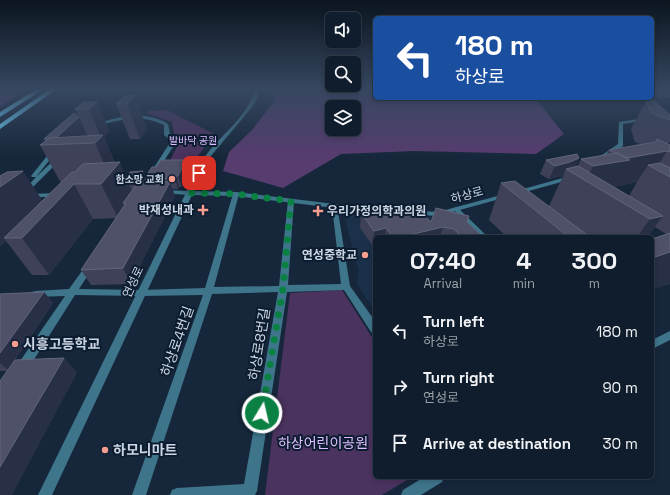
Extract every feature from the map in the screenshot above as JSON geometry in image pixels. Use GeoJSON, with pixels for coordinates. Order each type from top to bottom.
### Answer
{"type":"FeatureCollection","features":[{"type":"Feature","properties":{"kind":"highway"},"geometry":{"type":"LineString","coordinates":[[0,127],[21,112]]}},
{"type":"Feature","properties":{"kind":"street","name":"연성로"},"geometry":{"type":"LineString","coordinates":[[45,495],[189,193],[210,153],[247,112]]}},
{"type":"Feature","properties":{"kind":"street"},"geometry":{"type":"LineString","coordinates":[[90,127],[118,118],[144,116],[155,118],[166,124],[167,135],[174,141],[154,173]]}},
{"type":"Feature","properties":{"kind":"street"},"geometry":{"type":"LineString","coordinates":[[621,145],[621,123],[649,119]]}},
{"type":"Feature","properties":{"kind":"street"},"geometry":{"type":"LineString","coordinates":[[621,145],[628,148]]}},
{"type":"Feature","properties":{"kind":"street"},"geometry":{"type":"LineString","coordinates":[[590,166],[621,145]]}},
{"type":"Feature","properties":{"kind":"street"},"geometry":{"type":"LineString","coordinates":[[20,187],[43,166],[56,149]]}},
{"type":"Feature","properties":{"kind":"street"},"geometry":{"type":"LineString","coordinates":[[64,154],[21,196],[66,195]]}},
{"type":"Feature","properties":{"kind":"street","name":"하상로"},"geometry":{"type":"LineString","coordinates":[[157,192],[236,194],[335,206],[438,214],[570,178],[577,174]]}},
{"type":"Feature","properties":{"kind":"street","name":"하상로4번길"},"geometry":{"type":"LineString","coordinates":[[139,495],[209,291],[236,194]]}},
{"type":"Feature","properties":{"kind":"street","name":"하상로8번길"},"geometry":{"type":"LineString","coordinates":[[177,495],[250,491],[283,288],[291,201]]}},
{"type":"Feature","properties":{"kind":"street"},"geometry":{"type":"LineString","coordinates":[[335,206],[346,287],[373,326]]}},
{"type":"Feature","properties":{"kind":"street"},"geometry":{"type":"LineString","coordinates":[[456,209],[482,235]]}},
{"type":"Feature","properties":{"kind":"street"},"geometry":{"type":"LineString","coordinates":[[17,376],[94,261]]}},
{"type":"Feature","properties":{"kind":"street"},"geometry":{"type":"LineString","coordinates":[[24,294],[346,287]]}},
{"type":"Feature","properties":{"kind":"street"},"geometry":{"type":"LineString","coordinates":[[654,345],[670,335]]}},
{"type":"Feature","properties":{"kind":"street"},"geometry":{"type":"LineString","coordinates":[[408,495],[434,479]]}},
{"type":"Feature","properties":{"kind":"shaded area"},"geometry":{"type":"Polygon","coordinates":[[[266,112],[325,112],[325,136],[361,136],[361,112],[546,112],[564,134],[536,154],[414,151],[341,154],[283,188],[223,171],[229,152],[252,130],[266,112]]]}},
{"type":"Feature","properties":{"kind":"shaded area","name":"연성중학교"},"geometry":{"type":"Polygon","coordinates":[[[343,212],[433,217],[455,215],[382,235],[373,235],[373,308],[357,284],[359,272],[343,212]]]}},
{"type":"Feature","properties":{"kind":"green space","name":"발바닥 공원"},"geometry":{"type":"Polygon","coordinates":[[[171,112],[214,134],[190,167],[166,168],[180,141],[174,134],[172,122],[146,113],[171,112]]]}},
{"type":"Feature","properties":{"kind":"green space","name":"하상어린이공원"},"geometry":{"type":"Polygon","coordinates":[[[342,290],[373,339],[373,479],[409,479],[382,495],[265,495],[290,293],[342,290]]]}},
{"type":"Feature","properties":{"kind":"building"},"geometry":{"type":"Polygon","coordinates":[[[667,112],[670,115],[670,120],[651,113],[667,112]]]}},
{"type":"Feature","properties":{"kind":"building"},"geometry":{"type":"Polygon","coordinates":[[[74,113],[79,117],[57,137],[44,139],[74,113]]]}},
{"type":"Feature","properties":{"kind":"building"},"geometry":{"type":"Polygon","coordinates":[[[103,135],[95,143],[40,145],[50,138],[103,135]]]}},
{"type":"Feature","properties":{"kind":"building"},"geometry":{"type":"Polygon","coordinates":[[[657,139],[670,145],[670,152],[667,151],[627,158],[609,150],[656,142],[657,139]]]}},
{"type":"Feature","properties":{"kind":"building"},"geometry":{"type":"Polygon","coordinates":[[[617,153],[630,160],[593,166],[581,159],[617,153]]]}},
{"type":"Feature","properties":{"kind":"building"},"geometry":{"type":"Polygon","coordinates":[[[577,154],[579,158],[555,166],[546,160],[577,154]]]}},
{"type":"Feature","properties":{"kind":"building"},"geometry":{"type":"Polygon","coordinates":[[[161,160],[186,160],[175,179],[145,178],[152,167],[156,167],[161,160]]]}},
{"type":"Feature","properties":{"kind":"building"},"geometry":{"type":"Polygon","coordinates":[[[120,162],[101,184],[74,184],[22,238],[4,238],[72,172],[75,172],[83,164],[120,162]]]}},
{"type":"Feature","properties":{"kind":"building"},"geometry":{"type":"Polygon","coordinates":[[[660,163],[670,168],[670,177],[648,165],[660,163]]]}},
{"type":"Feature","properties":{"kind":"building"},"geometry":{"type":"Polygon","coordinates":[[[578,166],[663,216],[650,219],[566,169],[578,166]]]}},
{"type":"Feature","properties":{"kind":"building"},"geometry":{"type":"Polygon","coordinates":[[[23,171],[0,187],[0,176],[7,172],[23,171]]]}},
{"type":"Feature","properties":{"kind":"building"},"geometry":{"type":"Polygon","coordinates":[[[143,171],[136,181],[128,182],[126,177],[130,172],[143,171]]]}},
{"type":"Feature","properties":{"kind":"building"},"geometry":{"type":"Polygon","coordinates":[[[139,181],[170,182],[123,268],[81,270],[126,203],[123,203],[139,181]]]}},
{"type":"Feature","properties":{"kind":"building"},"geometry":{"type":"Polygon","coordinates":[[[515,181],[587,235],[566,235],[501,183],[515,181]]]}},
{"type":"Feature","properties":{"kind":"building"},"geometry":{"type":"Polygon","coordinates":[[[409,207],[415,214],[422,213],[431,222],[436,208],[469,216],[467,222],[481,235],[460,235],[454,229],[443,227],[409,235],[391,235],[386,228],[374,231],[361,213],[382,208],[385,213],[409,207]]]}},
{"type":"Feature","properties":{"kind":"building"},"geometry":{"type":"Polygon","coordinates":[[[670,233],[670,252],[654,257],[654,238],[670,233]]]}},
{"type":"Feature","properties":{"kind":"building"},"geometry":{"type":"Polygon","coordinates":[[[44,292],[0,353],[0,294],[44,292]]]}},
{"type":"Feature","properties":{"kind":"building"},"geometry":{"type":"Polygon","coordinates":[[[64,358],[0,467],[0,381],[15,360],[64,358]]]}},
{"type":"Feature","properties":{"kind":"place","name":"한소망 교회"},"geometry":{"type":"Point","coordinates":[172,179]}},
{"type":"Feature","properties":{"kind":"place","name":"박재성내과"},"geometry":{"type":"Point","coordinates":[203,210]}},
{"type":"Feature","properties":{"kind":"place","name":"우리가정의학과의원"},"geometry":{"type":"Point","coordinates":[318,211]}},
{"type":"Feature","properties":{"kind":"place","name":"연성중학교"},"geometry":{"type":"Point","coordinates":[365,255]}},
{"type":"Feature","properties":{"kind":"place","name":"시흥고등학교"},"geometry":{"type":"Point","coordinates":[15,344]}},
{"type":"Feature","properties":{"kind":"place","name":"하모니마트"},"geometry":{"type":"Point","coordinates":[105,450]}},
{"type":"Feature","properties":{"kind":"route"},"geometry":{"type":"LineString","coordinates":[[199,173],[189,193],[236,194],[291,201],[283,288],[262,413]]}}]}
